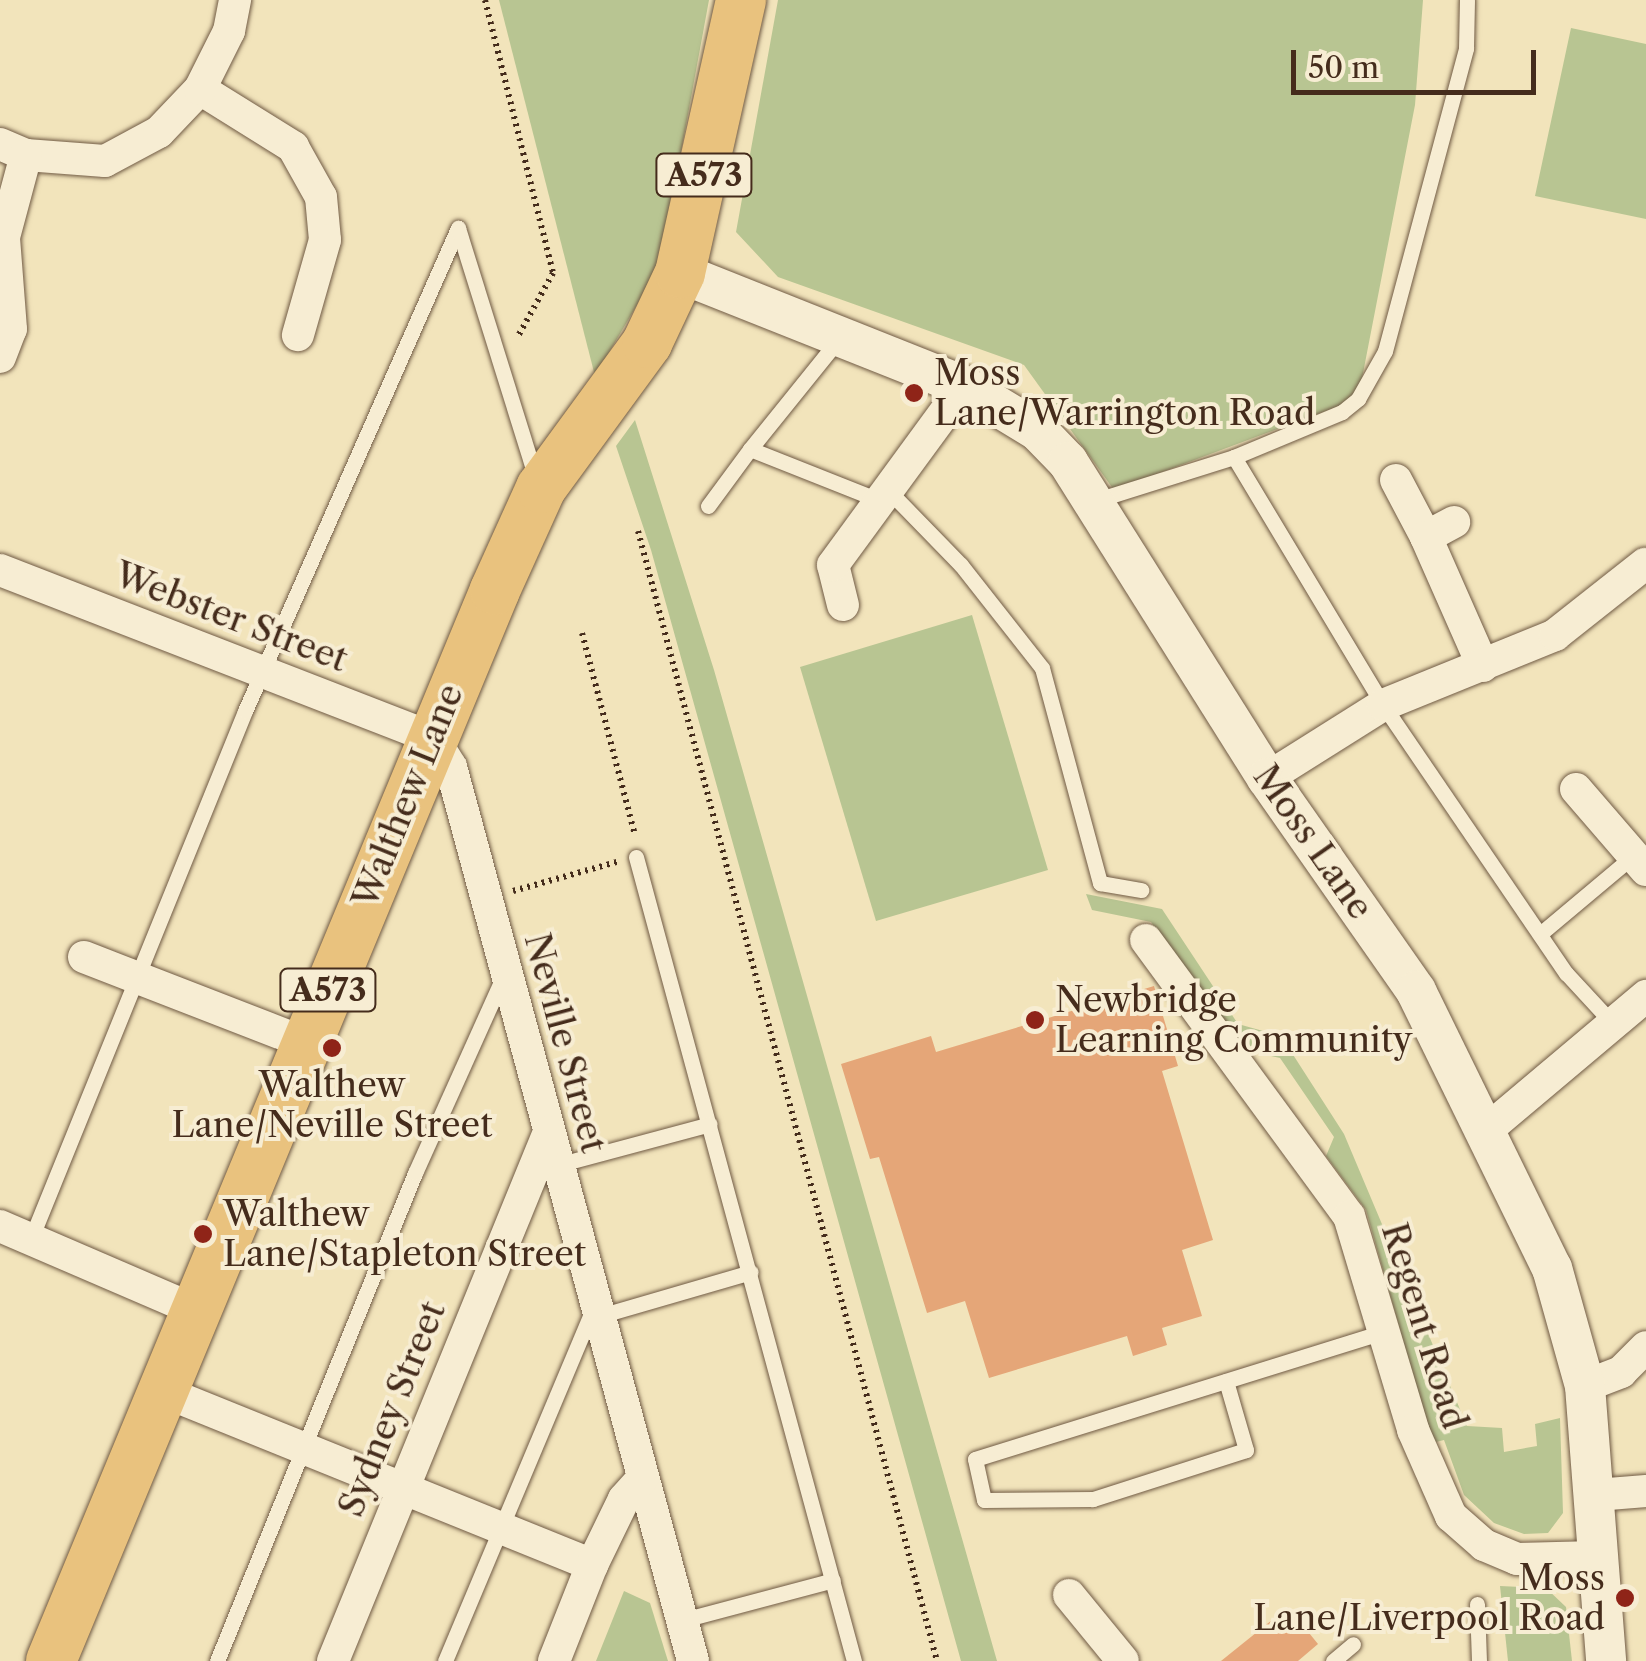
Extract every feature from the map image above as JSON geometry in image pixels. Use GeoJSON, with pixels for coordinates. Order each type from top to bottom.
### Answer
{"type":"FeatureCollection","features":[{"type":"Feature","properties":{"kind":"main road","name":"A573"},"geometry":{"type":"LineString","coordinates":[[680,273],[741,0]]}},
{"type":"Feature","properties":{"kind":"main road","name":"Walthew Lane"},"geometry":{"type":"LineString","coordinates":[[51,1661],[433,738],[541,488],[647,344],[680,273]]}},
{"type":"Feature","properties":{"kind":"street"},"geometry":{"type":"LineString","coordinates":[[0,358],[11,330],[4,237],[13,150],[105,161],[160,132],[200,89],[229,32],[235,0]]}},
{"type":"Feature","properties":{"kind":"street"},"geometry":{"type":"LineString","coordinates":[[200,89],[293,147],[320,197],[325,240],[298,335]]}},
{"type":"Feature","properties":{"kind":"street","name":"Moss Lane"},"geometry":{"type":"LineString","coordinates":[[680,273],[964,386],[1038,431],[1093,502],[1267,778],[1416,991],[1488,1130],[1552,1268],[1584,1386],[1596,1495],[1596,1558],[1606,1661]]}},
{"type":"Feature","properties":{"kind":"street"},"geometry":{"type":"LineString","coordinates":[[843,605],[834,565],[964,386]]}},
{"type":"Feature","properties":{"kind":"street"},"geometry":{"type":"LineString","coordinates":[[1396,480],[1440,529],[1483,666]]}},
{"type":"Feature","properties":{"kind":"street"},"geometry":{"type":"LineString","coordinates":[[1267,778],[1383,705],[1555,635],[1645,564]]}},
{"type":"Feature","properties":{"kind":"street","name":"Webster Street"},"geometry":{"type":"LineString","coordinates":[[0,570],[433,738]]}},
{"type":"Feature","properties":{"kind":"street","name":"Neville Street"},"geometry":{"type":"LineString","coordinates":[[433,738],[451,767],[595,1313],[693,1661]]}},
{"type":"Feature","properties":{"kind":"street"},"geometry":{"type":"LineString","coordinates":[[1576,789],[1638,852]]}},
{"type":"Feature","properties":{"kind":"street","name":"Regent Road"},"geometry":{"type":"LineString","coordinates":[[1146,940],[1348,1216],[1430,1478],[1466,1531],[1517,1559],[1596,1558]]}},
{"type":"Feature","properties":{"kind":"street"},"geometry":{"type":"LineString","coordinates":[[84,957],[306,1043]]}},
{"type":"Feature","properties":{"kind":"street"},"geometry":{"type":"LineString","coordinates":[[1488,1130],[1646,996]]}},
{"type":"Feature","properties":{"kind":"street","name":"Sydney Street"},"geometry":{"type":"LineString","coordinates":[[333,1661],[549,1132]]}},
{"type":"Feature","properties":{"kind":"street"},"geometry":{"type":"LineString","coordinates":[[0,1226],[198,1311]]}},
{"type":"Feature","properties":{"kind":"street"},"geometry":{"type":"LineString","coordinates":[[1584,1386],[1621,1372],[1646,1347]]}},
{"type":"Feature","properties":{"kind":"street"},"geometry":{"type":"LineString","coordinates":[[162,1391],[592,1565]]}},
{"type":"Feature","properties":{"kind":"street"},"geometry":{"type":"LineString","coordinates":[[554,1661],[592,1565],[624,1499],[642,1478]]}},
{"type":"Feature","properties":{"kind":"street"},"geometry":{"type":"LineString","coordinates":[[1596,1495],[1646,1491]]}},
{"type":"Feature","properties":{"kind":"street"},"geometry":{"type":"LineString","coordinates":[[1069,1595],[1123,1661]]}},
{"type":"Feature","properties":{"kind":"lane"},"geometry":{"type":"LineString","coordinates":[[1093,502],[1234,457],[1342,412],[1358,399],[1385,352],[1466,48],[1467,0]]}},
{"type":"Feature","properties":{"kind":"lane"},"geometry":{"type":"LineString","coordinates":[[30,1240],[133,979],[262,672],[458,228],[500,370],[541,488]]}},
{"type":"Feature","properties":{"kind":"lane"},"geometry":{"type":"LineString","coordinates":[[708,506],[840,337]]}},
{"type":"Feature","properties":{"kind":"lane"},"geometry":{"type":"LineString","coordinates":[[750,449],[883,495],[962,565],[1042,668],[1100,883],[1140,890]]}},
{"type":"Feature","properties":{"kind":"lane"},"geometry":{"type":"LineString","coordinates":[[1234,457],[1383,705],[1540,934],[1613,1024]]}},
{"type":"Feature","properties":{"kind":"lane"},"geometry":{"type":"LineString","coordinates":[[1540,934],[1638,852]]}},
{"type":"Feature","properties":{"kind":"lane"},"geometry":{"type":"LineString","coordinates":[[636,857],[854,1661]]}},
{"type":"Feature","properties":{"kind":"lane"},"geometry":{"type":"LineString","coordinates":[[217,1661],[301,1448],[504,973]]}},
{"type":"Feature","properties":{"kind":"lane"},"geometry":{"type":"LineString","coordinates":[[557,1165],[710,1124]]}},
{"type":"Feature","properties":{"kind":"lane"},"geometry":{"type":"LineString","coordinates":[[445,1661],[595,1313],[751,1272]]}},
{"type":"Feature","properties":{"kind":"lane"},"geometry":{"type":"LineString","coordinates":[[1226,1381],[1246,1450],[1093,1499],[984,1500],[975,1459],[1226,1381],[1384,1332]]}},
{"type":"Feature","properties":{"kind":"lane"},"geometry":{"type":"LineString","coordinates":[[683,1620],[833,1580]]}},
{"type":"Feature","properties":{"kind":"lane"},"geometry":{"type":"LineString","coordinates":[[1477,1604],[1480,1661]]}},
{"type":"Feature","properties":{"kind":"lane"},"geometry":{"type":"LineString","coordinates":[[1333,1661],[1353,1644]]}},
{"type":"Feature","properties":{"kind":"path"},"geometry":{"type":"LineString","coordinates":[[485,0],[553,273],[500,370]]}},
{"type":"Feature","properties":{"kind":"path"},"geometry":{"type":"LineString","coordinates":[[638,532],[937,1661]]}},
{"type":"Feature","properties":{"kind":"path"},"geometry":{"type":"LineString","coordinates":[[531,886],[636,857],[582,633]]}},
{"type":"Feature","properties":{"kind":"green space"},"geometry":{"type":"Polygon","coordinates":[[[499,0],[709,0],[660,266],[595,376],[499,0]]]}},
{"type":"Feature","properties":{"kind":"green space"},"geometry":{"type":"Polygon","coordinates":[[[778,0],[1423,0],[1415,105],[1358,399],[1114,490],[1024,365],[778,277],[736,232],[778,0]]]}},
{"type":"Feature","properties":{"kind":"green space"},"geometry":{"type":"Polygon","coordinates":[[[1571,28],[1646,44],[1646,219],[1535,196],[1571,28]]]}},
{"type":"Feature","properties":{"kind":"green space"},"geometry":{"type":"Polygon","coordinates":[[[635,420],[714,670],[997,1661],[961,1661],[651,550],[616,446],[635,420]]]}},
{"type":"Feature","properties":{"kind":"green space"},"geometry":{"type":"Polygon","coordinates":[[[972,615],[1048,870],[876,921],[800,667],[972,615]]]}},
{"type":"Feature","properties":{"kind":"green space"},"geometry":{"type":"Polygon","coordinates":[[[1086,894],[1162,909],[1238,1024],[1281,1036],[1344,1134],[1467,1426],[1502,1428],[1504,1452],[1537,1446],[1535,1424],[1560,1418],[1563,1513],[1548,1533],[1524,1534],[1494,1523],[1464,1495],[1444,1440],[1432,1443],[1366,1210],[1326,1156],[1334,1137],[1280,1058],[1235,1048],[1151,922],[1092,910],[1086,894]]]}},
{"type":"Feature","properties":{"kind":"green space"},"geometry":{"type":"Polygon","coordinates":[[[1500,1586],[1546,1588],[1566,1607],[1572,1661],[1508,1661],[1500,1586]]]}},
{"type":"Feature","properties":{"kind":"green space"},"geometry":{"type":"Polygon","coordinates":[[[624,1591],[650,1603],[668,1661],[596,1661],[624,1591]]]}},
{"type":"Feature","properties":{"kind":"building"},"geometry":{"type":"Polygon","coordinates":[[[1154,986],[1178,1066],[1162,1071],[1213,1240],[1182,1250],[1202,1316],[1162,1328],[1167,1345],[1133,1356],[1127,1336],[989,1378],[965,1301],[927,1313],[879,1157],[870,1159],[841,1064],[931,1036],[936,1052],[1154,986]]]}},
{"type":"Feature","properties":{"kind":"building"},"geometry":{"type":"Polygon","coordinates":[[[1288,1607],[1318,1644],[1298,1661],[1221,1661],[1288,1607]]]}},
{"type":"Feature","properties":{"kind":"place","name":"Moss Lane/Warrington Road"},"geometry":{"type":"Point","coordinates":[914,393]}},
{"type":"Feature","properties":{"kind":"place","name":"Newbridge Learning Community"},"geometry":{"type":"Point","coordinates":[1035,1020]}},
{"type":"Feature","properties":{"kind":"place","name":"Walthew Lane/Neville Street"},"geometry":{"type":"Point","coordinates":[332,1048]}},
{"type":"Feature","properties":{"kind":"place","name":"Walthew Lane/Stapleton Street"},"geometry":{"type":"Point","coordinates":[203,1234]}},
{"type":"Feature","properties":{"kind":"place","name":"Moss Lane/Liverpool Road"},"geometry":{"type":"Point","coordinates":[1625,1598]}}]}
